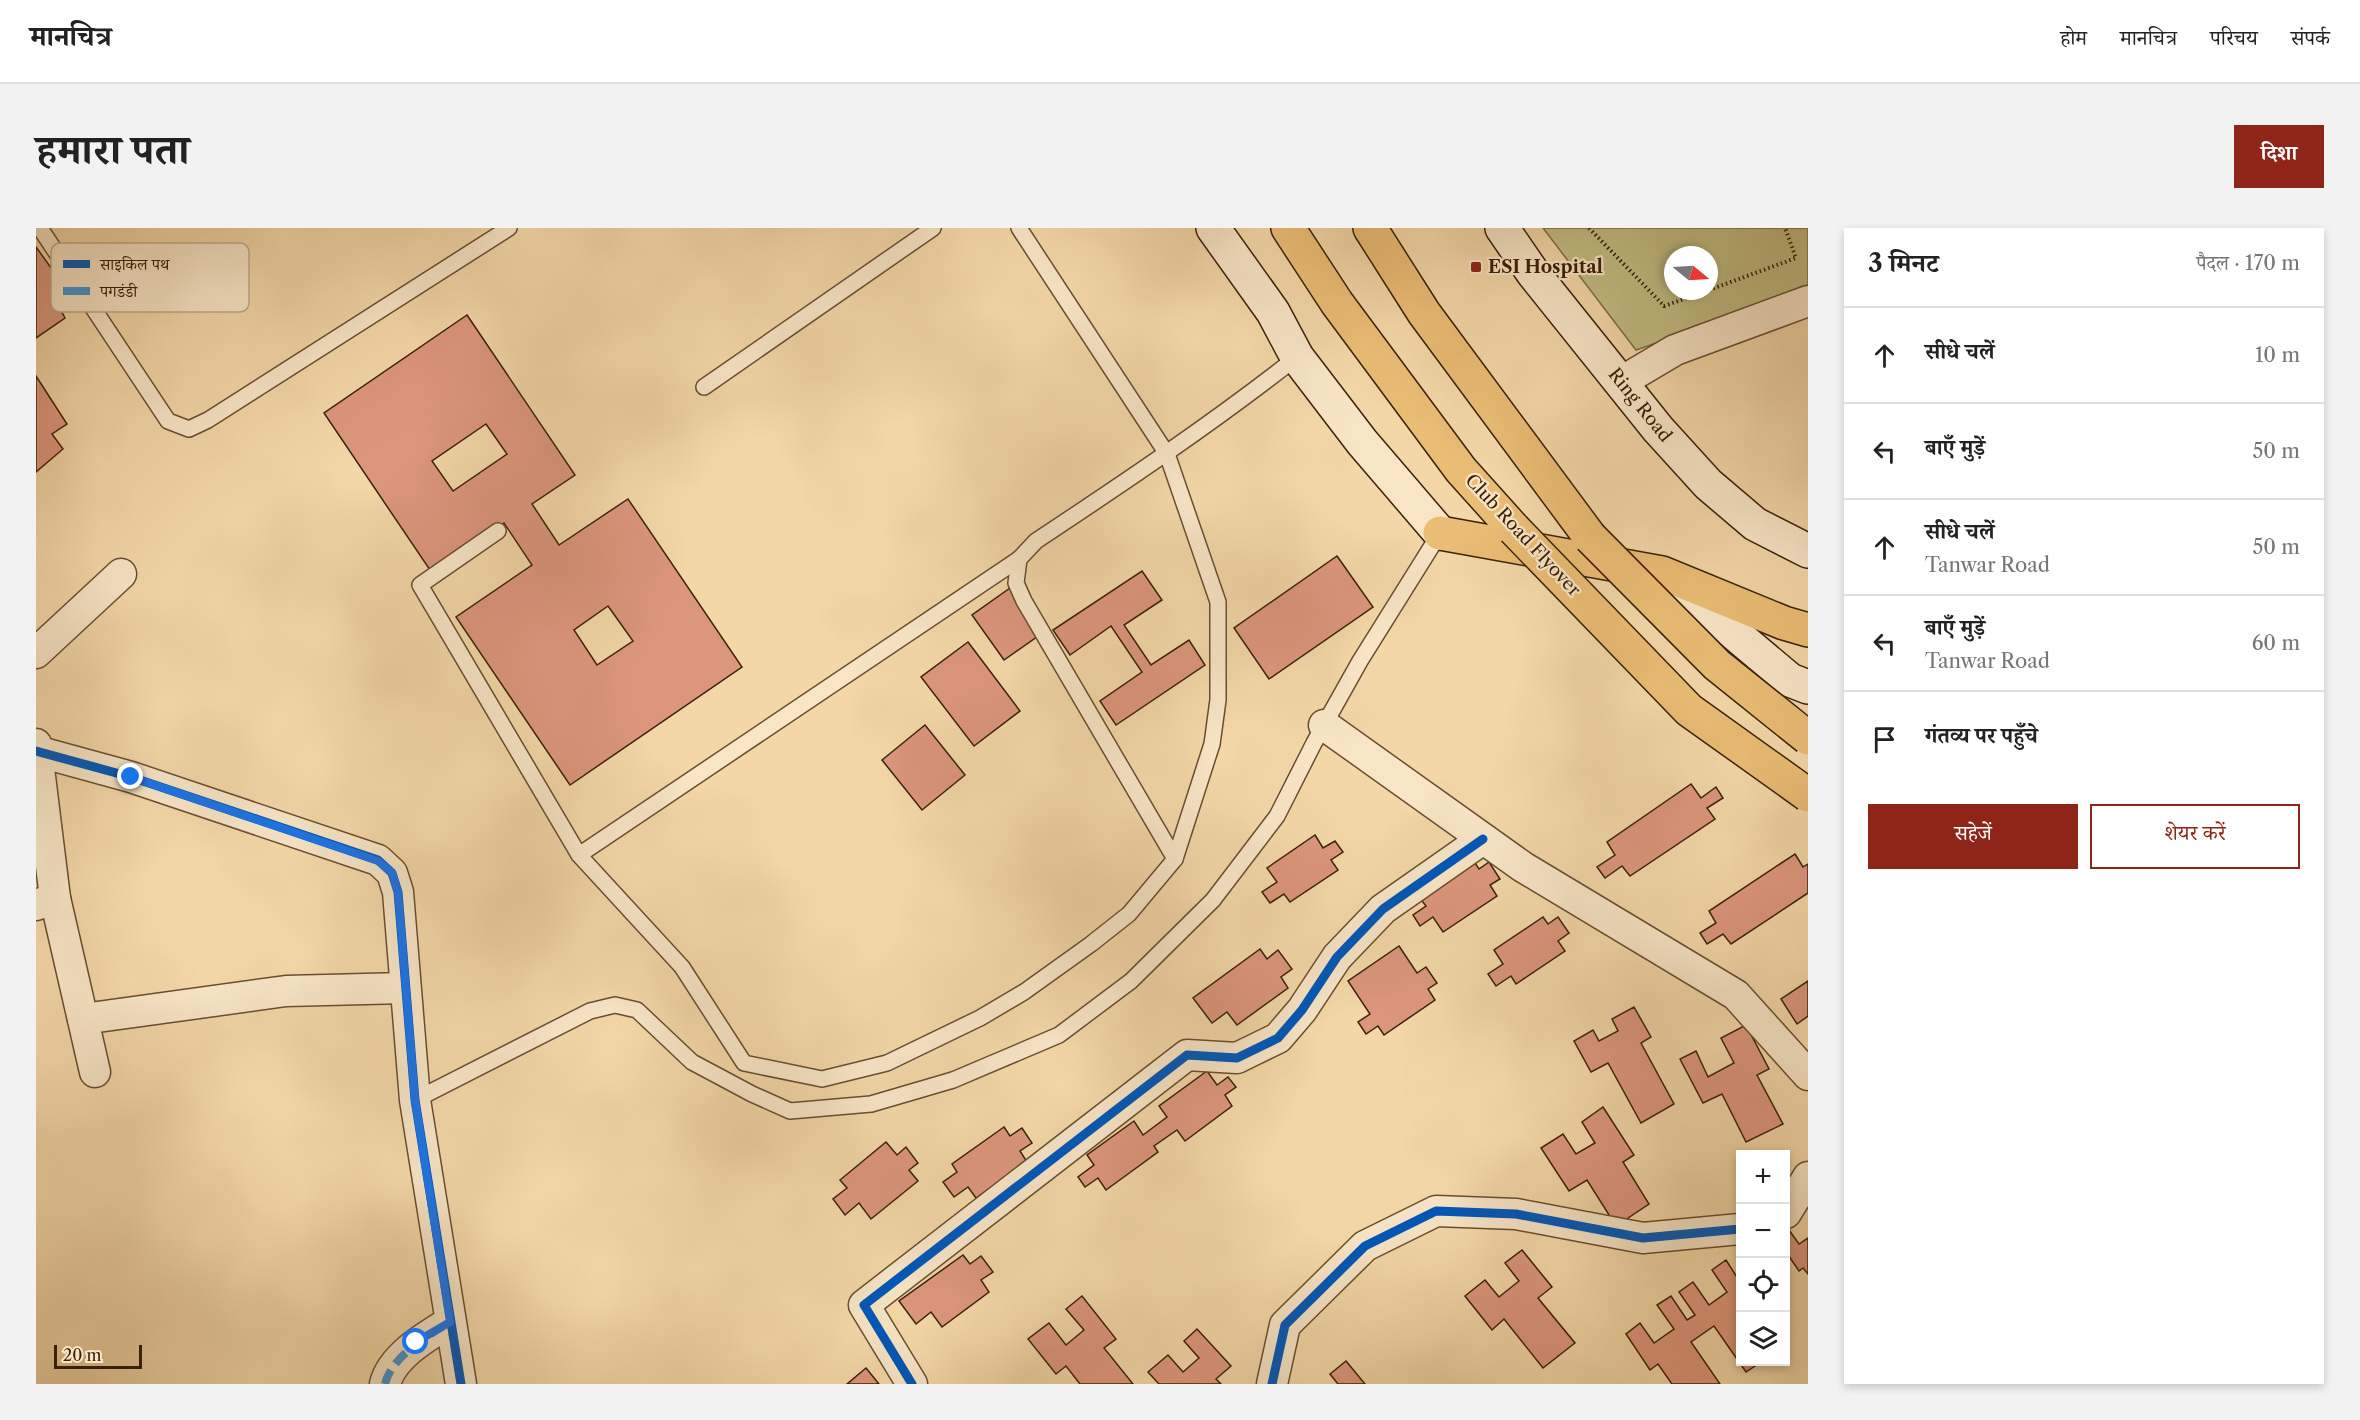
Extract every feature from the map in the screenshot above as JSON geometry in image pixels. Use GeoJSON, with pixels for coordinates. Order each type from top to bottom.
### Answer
{"type":"FeatureCollection","features":[{"type":"Feature","properties":{"kind":"main road"},"geometry":{"type":"LineString","coordinates":[[1213,228],[1273,312],[1297,357],[1362,442],[1440,533],[1662,573],[1808,630]]}},
{"type":"Feature","properties":{"kind":"main road","name":"Club Road Flyover"},"geometry":{"type":"LineString","coordinates":[[1288,228],[1337,303],[1461,470],[1515,529],[1689,710],[1808,795]]}},
{"type":"Feature","properties":{"kind":"main road"},"geometry":{"type":"LineString","coordinates":[[1370,228],[1424,313],[1590,537],[1717,665],[1808,738]]}},
{"type":"Feature","properties":{"kind":"main road","name":"Ring Road"},"geometry":{"type":"LineString","coordinates":[[1502,228],[1533,273],[1658,429],[1708,484],[1755,524],[1808,551]]}},
{"type":"Feature","properties":{"kind":"main road"},"geometry":{"type":"LineString","coordinates":[[1662,573],[1790,680],[1808,687]]}},
{"type":"Feature","properties":{"kind":"street"},"geometry":{"type":"LineString","coordinates":[[1621,382],[1675,350],[1808,301]]}},
{"type":"Feature","properties":{"kind":"street"},"geometry":{"type":"LineString","coordinates":[[36,652],[121,574]]}},
{"type":"Feature","properties":{"kind":"street"},"geometry":{"type":"LineString","coordinates":[[1324,725],[1522,867],[1736,995],[1808,1075]]}},
{"type":"Feature","properties":{"kind":"street"},"geometry":{"type":"LineString","coordinates":[[95,1072],[83,1020],[45,902],[36,749],[131,777],[378,861],[392,873],[398,892],[415,1100],[461,1384]]}},
{"type":"Feature","properties":{"kind":"street"},"geometry":{"type":"LineString","coordinates":[[912,1384],[864,1305],[1187,1054],[1237,1058],[1278,1038],[1302,1010],[1337,957],[1383,909],[1482,838]]}},
{"type":"Feature","properties":{"kind":"street"},"geometry":{"type":"LineString","coordinates":[[83,1020],[286,991],[405,988]]}},
{"type":"Feature","properties":{"kind":"street"},"geometry":{"type":"LineString","coordinates":[[1790,1206],[1808,1177]]}},
{"type":"Feature","properties":{"kind":"street"},"geometry":{"type":"LineString","coordinates":[[1272,1384],[1285,1325],[1365,1246],[1436,1211],[1516,1214],[1642,1238],[1736,1229]]}},
{"type":"Feature","properties":{"kind":"street"},"geometry":{"type":"LineString","coordinates":[[385,1384],[387,1376],[416,1342],[450,1322]]}},
{"type":"Feature","properties":{"kind":"lane"},"geometry":{"type":"LineString","coordinates":[[40,228],[51,245]]}},
{"type":"Feature","properties":{"kind":"lane"},"geometry":{"type":"LineString","coordinates":[[96,312],[168,421],[189,429],[208,420],[509,228]]}},
{"type":"Feature","properties":{"kind":"lane"},"geometry":{"type":"LineString","coordinates":[[704,387],[933,228]]}},
{"type":"Feature","properties":{"kind":"lane"},"geometry":{"type":"LineString","coordinates":[[498,531],[420,585],[579,855],[682,967],[744,1063],[822,1079],[887,1063],[980,1018],[1024,992],[1129,914],[1175,859],[1212,744],[1218,700],[1218,602],[1167,454],[1019,228]]}},
{"type":"Feature","properties":{"kind":"lane"},"geometry":{"type":"LineString","coordinates":[[579,855],[1019,559],[1036,541],[1167,454],[1297,357]]}},
{"type":"Feature","properties":{"kind":"lane"},"geometry":{"type":"LineString","coordinates":[[415,1100],[590,1011],[615,1005],[637,1010],[692,1062],[790,1111],[870,1104],[953,1080],[1059,1035],[1131,981],[1213,900],[1277,816],[1360,661],[1440,533]]}},
{"type":"Feature","properties":{"kind":"lane"},"geometry":{"type":"LineString","coordinates":[[1019,559],[1016,584],[1024,601],[1175,859]]}},
{"type":"Feature","properties":{"kind":"path"},"geometry":{"type":"LineString","coordinates":[[1589,228],[1664,306],[1680,300]]}},
{"type":"Feature","properties":{"kind":"path"},"geometry":{"type":"LineString","coordinates":[[1718,286],[1796,258],[1785,228]]}},
{"type":"Feature","properties":{"kind":"shaded area"},"geometry":{"type":"Polygon","coordinates":[[[1543,228],[1808,228],[1808,290],[1636,350],[1543,228]]]}},
{"type":"Feature","properties":{"kind":"building"},"geometry":{"type":"Polygon","coordinates":[[[36,247],[51,268],[51,312],[62,312],[65,318],[36,338],[36,247]]]}},
{"type":"Feature","properties":{"kind":"building"},"geometry":{"type":"Polygon","coordinates":[[[467,315],[575,475],[532,504],[559,545],[628,499],[742,667],[570,785],[456,617],[532,565],[504,523],[432,573],[324,413],[467,315]],[[486,424],[432,461],[453,491],[507,454],[486,424]],[[608,606],[574,630],[597,665],[633,641],[608,606]]]}},
{"type":"Feature","properties":{"kind":"building"},"geometry":{"type":"Polygon","coordinates":[[[36,376],[67,424],[52,434],[63,449],[36,472],[36,376]]]}},
{"type":"Feature","properties":{"kind":"building"},"geometry":{"type":"Polygon","coordinates":[[[1337,556],[1373,607],[1269,679],[1234,628],[1337,556]]]}},
{"type":"Feature","properties":{"kind":"building"},"geometry":{"type":"Polygon","coordinates":[[[1142,571],[1162,600],[1124,625],[1151,665],[1189,640],[1205,665],[1116,725],[1100,701],[1142,672],[1111,626],[1070,655],[1053,630],[1142,571]]]}},
{"type":"Feature","properties":{"kind":"building"},"geometry":{"type":"Polygon","coordinates":[[[1010,588],[1041,634],[1004,660],[972,615],[1010,588]]]}},
{"type":"Feature","properties":{"kind":"building"},"geometry":{"type":"Polygon","coordinates":[[[968,642],[1020,711],[974,746],[921,677],[968,642]]]}},
{"type":"Feature","properties":{"kind":"building"},"geometry":{"type":"Polygon","coordinates":[[[925,725],[965,775],[922,810],[882,760],[925,725]]]}},
{"type":"Feature","properties":{"kind":"building"},"geometry":{"type":"Polygon","coordinates":[[[1691,784],[1701,798],[1716,787],[1723,798],[1707,808],[1715,819],[1630,876],[1622,866],[1605,878],[1597,867],[1615,855],[1607,842],[1691,784]]]}},
{"type":"Feature","properties":{"kind":"building"},"geometry":{"type":"Polygon","coordinates":[[[1315,835],[1323,848],[1335,841],[1343,852],[1331,860],[1338,870],[1290,902],[1284,894],[1270,903],[1262,892],[1277,882],[1267,868],[1315,835]]]}},
{"type":"Feature","properties":{"kind":"building"},"geometry":{"type":"Polygon","coordinates":[[[1795,854],[1803,867],[1808,864],[1808,893],[1731,944],[1723,934],[1707,944],[1700,933],[1716,923],[1709,911],[1795,854]]]}},
{"type":"Feature","properties":{"kind":"building"},"geometry":{"type":"Polygon","coordinates":[[[1473,860],[1479,869],[1489,862],[1500,879],[1490,885],[1497,896],[1443,932],[1433,917],[1420,926],[1413,915],[1426,906],[1419,897],[1473,860]]]}},
{"type":"Feature","properties":{"kind":"building"},"geometry":{"type":"Polygon","coordinates":[[[1543,917],[1548,924],[1558,917],[1569,933],[1558,941],[1565,951],[1516,984],[1511,976],[1496,986],[1488,974],[1503,964],[1494,950],[1543,917]]]}},
{"type":"Feature","properties":{"kind":"building"},"geometry":{"type":"Polygon","coordinates":[[[1399,946],[1417,973],[1426,967],[1437,983],[1428,989],[1435,1000],[1384,1035],[1378,1026],[1366,1034],[1358,1022],[1370,1014],[1348,981],[1399,946]]]}},
{"type":"Feature","properties":{"kind":"building"},"geometry":{"type":"Polygon","coordinates":[[[1260,949],[1267,959],[1278,950],[1292,969],[1281,977],[1288,988],[1237,1025],[1227,1012],[1212,1023],[1193,998],[1260,949]]]}},
{"type":"Feature","properties":{"kind":"building"},"geometry":{"type":"Polygon","coordinates":[[[1808,981],[1808,1016],[1797,1024],[1781,999],[1808,981]]]}},
{"type":"Feature","properties":{"kind":"building"},"geometry":{"type":"Polygon","coordinates":[[[1634,1007],[1651,1037],[1641,1043],[1674,1104],[1641,1123],[1608,1063],[1591,1072],[1574,1041],[1593,1030],[1599,1041],[1618,1031],[1612,1019],[1634,1007]]]}},
{"type":"Feature","properties":{"kind":"building"},"geometry":{"type":"Polygon","coordinates":[[[1746,1025],[1769,1069],[1757,1075],[1783,1124],[1746,1142],[1722,1094],[1703,1103],[1680,1059],[1696,1051],[1708,1077],[1734,1063],[1721,1038],[1746,1025]]]}},
{"type":"Feature","properties":{"kind":"building"},"geometry":{"type":"Polygon","coordinates":[[[1207,1071],[1217,1085],[1228,1077],[1236,1087],[1225,1095],[1232,1106],[1185,1141],[1177,1130],[1154,1146],[1158,1152],[1106,1190],[1098,1178],[1085,1187],[1078,1177],[1094,1165],[1087,1155],[1134,1121],[1143,1135],[1167,1117],[1159,1106],[1207,1071]]]}},
{"type":"Feature","properties":{"kind":"building"},"geometry":{"type":"Polygon","coordinates":[[[1603,1107],[1634,1155],[1623,1162],[1649,1204],[1616,1226],[1587,1180],[1569,1191],[1541,1148],[1563,1134],[1576,1154],[1595,1143],[1582,1122],[1603,1107]]]}},
{"type":"Feature","properties":{"kind":"building"},"geometry":{"type":"Polygon","coordinates":[[[1004,1127],[1010,1136],[1022,1128],[1032,1143],[1020,1151],[1027,1162],[976,1198],[968,1187],[954,1197],[943,1182],[957,1172],[952,1164],[1004,1127]]]}},
{"type":"Feature","properties":{"kind":"building"},"geometry":{"type":"Polygon","coordinates":[[[886,1142],[897,1155],[906,1147],[918,1163],[909,1170],[918,1181],[871,1219],[859,1203],[845,1215],[833,1199],[847,1188],[840,1180],[886,1142]]]}},
{"type":"Feature","properties":{"kind":"building"},"geometry":{"type":"Polygon","coordinates":[[[1790,1231],[1799,1244],[1808,1238],[1808,1274],[1803,1268],[1799,1271],[1790,1258],[1790,1231]]]}},
{"type":"Feature","properties":{"kind":"building"},"geometry":{"type":"Polygon","coordinates":[[[1522,1250],[1552,1287],[1538,1298],[1575,1343],[1543,1368],[1504,1319],[1492,1330],[1465,1296],[1485,1280],[1499,1297],[1519,1281],[1505,1263],[1522,1250]]]}},
{"type":"Feature","properties":{"kind":"building"},"geometry":{"type":"Polygon","coordinates":[[[963,1255],[970,1264],[981,1256],[993,1272],[981,1280],[989,1292],[942,1327],[931,1312],[916,1324],[899,1301],[963,1255]]]}},
{"type":"Feature","properties":{"kind":"building"},"geometry":{"type":"Polygon","coordinates":[[[1726,1260],[1736,1276],[1736,1358],[1714,1326],[1691,1342],[1720,1384],[1672,1384],[1658,1364],[1650,1370],[1626,1334],[1640,1323],[1654,1343],[1674,1329],[1657,1305],[1671,1296],[1687,1320],[1695,1315],[1679,1292],[1693,1282],[1709,1305],[1727,1292],[1712,1270],[1726,1260]]]}},
{"type":"Feature","properties":{"kind":"building"},"geometry":{"type":"Polygon","coordinates":[[[1082,1296],[1116,1339],[1104,1348],[1133,1384],[1080,1384],[1066,1366],[1056,1374],[1028,1339],[1049,1323],[1066,1345],[1084,1330],[1066,1309],[1082,1296]]]}},
{"type":"Feature","properties":{"kind":"building"},"geometry":{"type":"Polygon","coordinates":[[[1197,1329],[1231,1366],[1216,1379],[1221,1384],[1159,1384],[1148,1372],[1168,1355],[1183,1372],[1199,1358],[1184,1341],[1197,1329]]]}},
{"type":"Feature","properties":{"kind":"building"},"geometry":{"type":"Polygon","coordinates":[[[1346,1361],[1365,1384],[1338,1384],[1330,1374],[1346,1361]]]}},
{"type":"Feature","properties":{"kind":"building"},"geometry":{"type":"Polygon","coordinates":[[[1742,1366],[1755,1366],[1746,1372],[1742,1366]]]}},
{"type":"Feature","properties":{"kind":"building"},"geometry":{"type":"Polygon","coordinates":[[[866,1368],[879,1384],[847,1384],[866,1368]]]}},
{"type":"Feature","properties":{"kind":"marked path"},"geometry":{"type":"LineString","coordinates":[[385,1384],[395,1364],[403,1356],[421,1340],[450,1322]]}},
{"type":"Feature","properties":{"kind":"cycle path"},"geometry":{"type":"LineString","coordinates":[[36,751],[131,777],[378,860],[392,873],[398,892],[415,1100],[461,1384]]}},
{"type":"Feature","properties":{"kind":"cycle path"},"geometry":{"type":"LineString","coordinates":[[912,1384],[864,1305],[1187,1055],[1237,1058],[1278,1038],[1302,1010],[1337,957],[1383,909],[1483,839]]}},
{"type":"Feature","properties":{"kind":"cycle path"},"geometry":{"type":"LineString","coordinates":[[1272,1384],[1285,1325],[1365,1246],[1436,1211],[1516,1214],[1643,1238],[1736,1229]]}},
{"type":"Feature","properties":{"kind":"place","name":"ESI Hospital"},"geometry":{"type":"Point","coordinates":[1476,267]}},
{"type":"Feature","properties":{"kind":"route"},"geometry":{"type":"LineString","coordinates":[[131,777],[378,861],[392,873],[398,892],[415,1100],[450,1322],[416,1342]]}}]}
